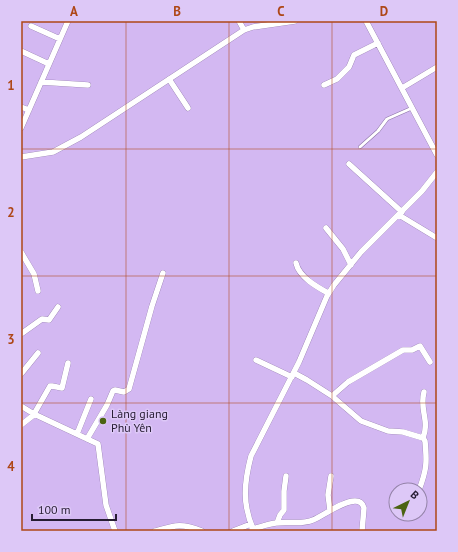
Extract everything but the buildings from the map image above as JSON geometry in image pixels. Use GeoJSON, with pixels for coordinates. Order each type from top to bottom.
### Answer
{"type":"FeatureCollection","features":[{"type":"Feature","properties":{"kind":"street"},"geometry":{"type":"LineString","coordinates":[[21,128],[68,21]]}},
{"type":"Feature","properties":{"kind":"street"},"geometry":{"type":"LineString","coordinates":[[239,21],[244,30]]}},
{"type":"Feature","properties":{"kind":"street"},"geometry":{"type":"LineString","coordinates":[[21,157],[53,152],[81,137],[244,30],[264,23],[295,21]]}},
{"type":"Feature","properties":{"kind":"street"},"geometry":{"type":"LineString","coordinates":[[366,21],[437,155]]}},
{"type":"Feature","properties":{"kind":"street"},"geometry":{"type":"LineString","coordinates":[[31,26],[60,39]]}},
{"type":"Feature","properties":{"kind":"street"},"geometry":{"type":"LineString","coordinates":[[324,85],[337,79],[349,67],[354,55],[378,43]]}},
{"type":"Feature","properties":{"kind":"street"},"geometry":{"type":"LineString","coordinates":[[21,51],[49,64]]}},
{"type":"Feature","properties":{"kind":"street"},"geometry":{"type":"LineString","coordinates":[[402,88],[437,67]]}},
{"type":"Feature","properties":{"kind":"street"},"geometry":{"type":"LineString","coordinates":[[169,80],[188,108]]}},
{"type":"Feature","properties":{"kind":"street"},"geometry":{"type":"LineString","coordinates":[[42,82],[88,85]]}},
{"type":"Feature","properties":{"kind":"street"},"geometry":{"type":"LineString","coordinates":[[21,107],[29,110]]}},
{"type":"Feature","properties":{"kind":"street"},"geometry":{"type":"LineString","coordinates":[[349,164],[400,214],[437,238]]}},
{"type":"Feature","properties":{"kind":"street"},"geometry":{"type":"LineString","coordinates":[[252,528],[245,506],[247,473],[251,456],[293,375],[328,293],[361,252],[436,176]]}},
{"type":"Feature","properties":{"kind":"street"},"geometry":{"type":"LineString","coordinates":[[326,228],[343,249],[350,265]]}},
{"type":"Feature","properties":{"kind":"street"},"geometry":{"type":"LineString","coordinates":[[21,252],[34,274],[38,291]]}},
{"type":"Feature","properties":{"kind":"street"},"geometry":{"type":"LineString","coordinates":[[296,263],[297,268],[308,280],[328,293]]}},
{"type":"Feature","properties":{"kind":"street"},"geometry":{"type":"LineString","coordinates":[[87,439],[107,405],[113,391],[124,392],[128,389],[163,273]]}},
{"type":"Feature","properties":{"kind":"street"},"geometry":{"type":"LineString","coordinates":[[21,334],[42,319],[49,320],[58,307]]}},
{"type":"Feature","properties":{"kind":"street"},"geometry":{"type":"LineString","coordinates":[[332,396],[348,382],[403,350],[412,350],[420,346],[430,362]]}},
{"type":"Feature","properties":{"kind":"street"},"geometry":{"type":"LineString","coordinates":[[21,374],[38,353]]}},
{"type":"Feature","properties":{"kind":"street"},"geometry":{"type":"LineString","coordinates":[[256,360],[308,380],[332,396],[353,416],[372,426],[423,438]]}},
{"type":"Feature","properties":{"kind":"street"},"geometry":{"type":"LineString","coordinates":[[21,425],[34,414],[50,386],[62,388],[68,363]]}},
{"type":"Feature","properties":{"kind":"street"},"geometry":{"type":"LineString","coordinates":[[422,482],[426,466],[425,440],[423,438],[427,426],[422,402],[424,392]]}},
{"type":"Feature","properties":{"kind":"street"},"geometry":{"type":"LineString","coordinates":[[77,434],[91,399]]}},
{"type":"Feature","properties":{"kind":"street"},"geometry":{"type":"LineString","coordinates":[[21,406],[34,414],[98,444],[106,506],[115,531]]}},
{"type":"Feature","properties":{"kind":"street"},"geometry":{"type":"LineString","coordinates":[[277,523],[284,510],[286,476]]}},
{"type":"Feature","properties":{"kind":"street"},"geometry":{"type":"LineString","coordinates":[[330,510],[328,495],[331,476]]}},
{"type":"Feature","properties":{"kind":"street"},"geometry":{"type":"LineString","coordinates":[[234,531],[277,523],[313,520],[330,510],[354,501],[359,502],[364,508],[362,531]]}},
{"type":"Feature","properties":{"kind":"street"},"geometry":{"type":"LineString","coordinates":[[155,531],[177,525],[188,526],[202,531]]}},
{"type":"Feature","properties":{"kind":"lane"},"geometry":{"type":"LineString","coordinates":[[360,147],[378,131],[383,122],[412,108]]}},
{"type":"Feature","properties":{"kind":"place","name":"Làng giang Phù Yên"},"geometry":{"type":"Point","coordinates":[103,421]}}]}
